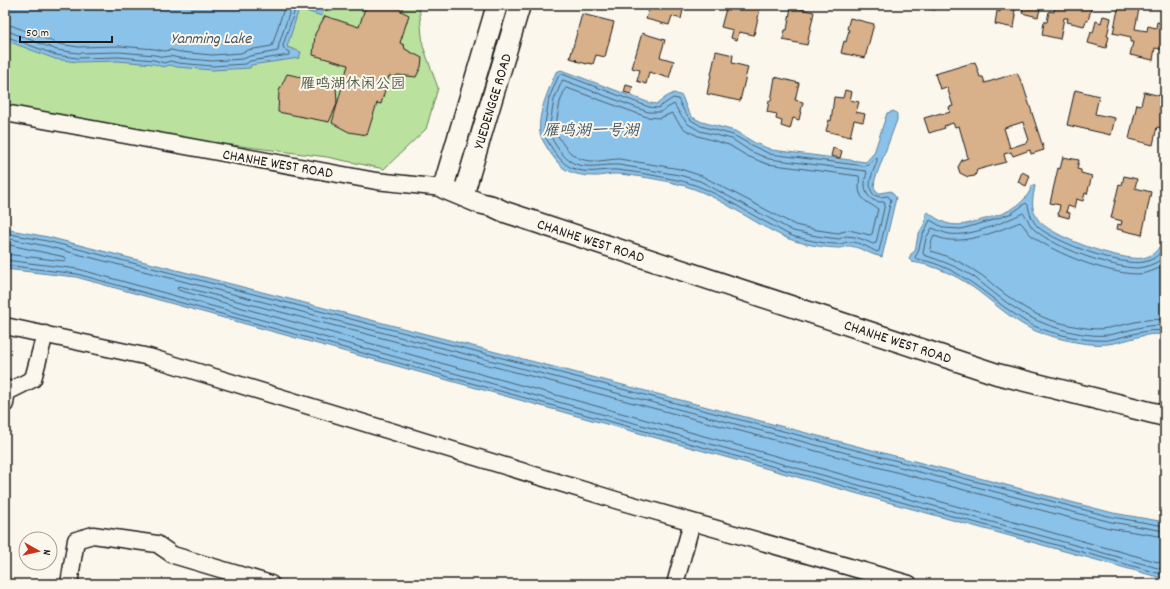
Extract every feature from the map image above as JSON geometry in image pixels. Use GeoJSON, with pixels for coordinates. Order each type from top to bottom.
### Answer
{"type":"FeatureCollection","features":[{"type":"Feature","properties":{"kind":"main road","name":"YUEDENGGE ROAD"},"geometry":{"type":"LineString","coordinates":[[443,188],[497,5]]}},
{"type":"Feature","properties":{"kind":"main road","name":"YUEDENGGE ROAD"},"geometry":{"type":"LineString","coordinates":[[463,196],[520,5]]}},
{"type":"Feature","properties":{"kind":"main road","name":"CHANHE WEST ROAD"},"geometry":{"type":"LineString","coordinates":[[443,188],[505,212],[997,374],[1165,416]]}},
{"type":"Feature","properties":{"kind":"street","name":"CHANHE WEST ROAD"},"geometry":{"type":"LineString","coordinates":[[5,113],[376,181],[443,188]]}},
{"type":"Feature","properties":{"kind":"street"},"geometry":{"type":"LineString","coordinates":[[5,326],[149,358],[619,501],[909,584]]}},
{"type":"Feature","properties":{"kind":"street"},"geometry":{"type":"LineString","coordinates":[[6,394],[33,379],[45,334]]}},
{"type":"Feature","properties":{"kind":"street"},"geometry":{"type":"LineString","coordinates":[[675,584],[692,522]]}},
{"type":"Feature","properties":{"kind":"street"},"geometry":{"type":"LineString","coordinates":[[69,584],[76,540],[93,535],[157,544],[173,555],[271,584]]}},
{"type":"Feature","properties":{"kind":"green space","name":"雁鸣湖休闲公园"},"geometry":{"type":"Polygon","coordinates":[[[5,5],[419,5],[423,46],[438,88],[426,129],[384,169],[327,157],[5,116],[5,5]]]}},
{"type":"Feature","properties":{"kind":"water","name":"Yanming Lake"},"geometry":{"type":"Polygon","coordinates":[[[5,5],[325,5],[322,16],[299,9],[287,47],[301,52],[299,58],[251,65],[250,68],[212,70],[170,65],[163,67],[154,64],[118,61],[77,62],[55,59],[5,40],[5,5]]]}},
{"type":"Feature","properties":{"kind":"water","name":"雁鸣湖一号湖"},"geometry":{"type":"Polygon","coordinates":[[[561,70],[650,103],[657,104],[674,93],[682,96],[692,117],[702,122],[735,131],[755,143],[772,150],[866,162],[874,153],[887,113],[894,111],[897,114],[897,120],[875,179],[874,187],[876,192],[880,193],[891,191],[896,198],[882,257],[851,246],[840,248],[828,247],[794,241],[761,225],[707,195],[678,184],[619,174],[595,176],[575,174],[567,171],[552,155],[540,133],[540,118],[544,102],[556,72],[561,70]]]}},
{"type":"Feature","properties":{"kind":"water"},"geometry":{"type":"Polygon","coordinates":[[[1034,185],[1033,210],[1037,218],[1044,225],[1070,240],[1119,256],[1143,258],[1152,255],[1155,252],[1160,246],[1165,235],[1165,335],[1151,334],[1108,344],[1079,343],[1064,340],[1038,332],[1023,325],[958,278],[935,268],[912,262],[909,259],[911,254],[915,251],[918,235],[925,223],[926,213],[928,212],[937,219],[946,223],[955,225],[966,224],[995,216],[1013,208],[1021,202],[1034,185]]]}},
{"type":"Feature","properties":{"kind":"water"},"geometry":{"type":"Polygon","coordinates":[[[5,229],[48,237],[1113,513],[1165,522],[1165,579],[76,277],[5,269],[5,229]]]}},
{"type":"Feature","properties":{"kind":"building"},"geometry":{"type":"Polygon","coordinates":[[[366,5],[405,5],[401,11],[409,15],[400,43],[404,45],[405,49],[422,58],[421,67],[416,77],[398,75],[394,77],[389,76],[381,104],[377,103],[367,135],[349,132],[332,123],[348,65],[313,55],[315,34],[325,16],[359,27],[366,5]]]}},
{"type":"Feature","properties":{"kind":"building"},"geometry":{"type":"Polygon","coordinates":[[[650,5],[684,5],[681,19],[672,16],[669,25],[646,19],[650,5]]]}},
{"type":"Feature","properties":{"kind":"building"},"geometry":{"type":"Polygon","coordinates":[[[727,5],[761,5],[754,35],[739,32],[737,40],[731,38],[733,30],[721,27],[727,5]]]}},
{"type":"Feature","properties":{"kind":"building"},"geometry":{"type":"Polygon","coordinates":[[[914,5],[936,5],[935,10],[914,5]]]}},
{"type":"Feature","properties":{"kind":"building"},"geometry":{"type":"Polygon","coordinates":[[[1002,5],[1041,5],[1038,17],[1022,13],[1023,8],[1016,6],[1014,28],[995,24],[997,11],[1000,12],[1002,5]]]}},
{"type":"Feature","properties":{"kind":"building"},"geometry":{"type":"Polygon","coordinates":[[[1055,5],[1063,7],[1064,5],[1092,5],[1088,21],[1086,21],[1084,26],[1067,22],[1068,18],[1064,18],[1060,39],[1042,35],[1044,22],[1047,22],[1049,11],[1054,12],[1055,5]]]}},
{"type":"Feature","properties":{"kind":"building"},"geometry":{"type":"Polygon","coordinates":[[[1119,5],[1139,9],[1135,29],[1147,31],[1148,26],[1156,28],[1157,22],[1162,23],[1165,14],[1165,50],[1155,48],[1153,60],[1130,55],[1133,42],[1130,42],[1131,37],[1113,33],[1119,5]]]}},
{"type":"Feature","properties":{"kind":"building"},"geometry":{"type":"Polygon","coordinates":[[[791,7],[814,12],[807,45],[783,40],[785,30],[787,30],[791,7]]]}},
{"type":"Feature","properties":{"kind":"building"},"geometry":{"type":"Polygon","coordinates":[[[582,14],[614,22],[605,57],[596,55],[593,64],[587,64],[570,58],[582,14]]]}},
{"type":"Feature","properties":{"kind":"building"},"geometry":{"type":"Polygon","coordinates":[[[1103,16],[1111,18],[1106,48],[1088,43],[1091,32],[1093,33],[1096,21],[1101,23],[1103,16]]]}},
{"type":"Feature","properties":{"kind":"building"},"geometry":{"type":"Polygon","coordinates":[[[850,18],[874,24],[865,58],[841,53],[844,41],[846,42],[850,18]]]}},
{"type":"Feature","properties":{"kind":"building"},"geometry":{"type":"Polygon","coordinates":[[[642,33],[665,40],[660,57],[674,61],[669,78],[649,72],[646,84],[637,81],[640,70],[632,68],[642,33]]]}},
{"type":"Feature","properties":{"kind":"building"},"geometry":{"type":"Polygon","coordinates":[[[716,51],[733,55],[732,63],[748,67],[740,101],[707,94],[716,51]]]}},
{"type":"Feature","properties":{"kind":"building"},"geometry":{"type":"Polygon","coordinates":[[[975,62],[980,77],[983,77],[985,83],[1017,73],[1023,85],[1044,150],[1031,154],[1030,150],[1013,156],[1011,152],[1004,154],[1006,162],[977,170],[975,176],[968,177],[960,173],[958,167],[962,160],[968,158],[959,126],[955,127],[953,123],[944,126],[945,128],[929,133],[924,118],[950,112],[949,107],[953,106],[947,87],[940,89],[935,74],[975,62]],[[1023,122],[1004,128],[1010,148],[1028,142],[1027,141],[1029,140],[1023,122]]]}},
{"type":"Feature","properties":{"kind":"building"},"geometry":{"type":"Polygon","coordinates":[[[287,74],[336,84],[337,104],[329,122],[278,112],[279,91],[287,74]]]}},
{"type":"Feature","properties":{"kind":"building"},"geometry":{"type":"Polygon","coordinates":[[[775,77],[799,83],[795,100],[803,102],[799,120],[793,118],[790,129],[781,126],[782,121],[776,119],[777,114],[767,112],[769,101],[771,101],[775,77]]]}},
{"type":"Feature","properties":{"kind":"building"},"geometry":{"type":"Polygon","coordinates":[[[626,85],[633,87],[631,94],[624,92],[626,85]]]}},
{"type":"Feature","properties":{"kind":"building"},"geometry":{"type":"Polygon","coordinates":[[[845,90],[852,92],[850,100],[859,102],[856,112],[865,114],[863,122],[854,120],[850,137],[826,131],[829,120],[831,121],[834,97],[843,98],[845,90]]]}},
{"type":"Feature","properties":{"kind":"building"},"geometry":{"type":"Polygon","coordinates":[[[1075,90],[1099,96],[1095,114],[1115,118],[1111,135],[1067,125],[1075,90]]]}},
{"type":"Feature","properties":{"kind":"building"},"geometry":{"type":"Polygon","coordinates":[[[1144,92],[1165,97],[1165,129],[1157,127],[1153,145],[1129,139],[1137,104],[1141,105],[1144,92]]]}},
{"type":"Feature","properties":{"kind":"building"},"geometry":{"type":"Polygon","coordinates":[[[833,148],[842,151],[840,158],[831,156],[833,148]]]}},
{"type":"Feature","properties":{"kind":"building"},"geometry":{"type":"Polygon","coordinates":[[[1063,157],[1079,160],[1077,169],[1081,170],[1081,173],[1092,176],[1087,194],[1085,193],[1083,201],[1076,199],[1074,208],[1068,206],[1066,212],[1070,213],[1069,218],[1058,215],[1060,205],[1050,203],[1058,168],[1060,169],[1063,157]]]}},
{"type":"Feature","properties":{"kind":"building"},"geometry":{"type":"Polygon","coordinates":[[[1022,172],[1030,176],[1026,186],[1018,182],[1022,172]]]}},
{"type":"Feature","properties":{"kind":"building"},"geometry":{"type":"Polygon","coordinates":[[[1124,176],[1137,179],[1135,188],[1151,192],[1142,235],[1117,229],[1118,224],[1121,225],[1122,221],[1111,218],[1119,184],[1122,185],[1124,176]]]}}]}
